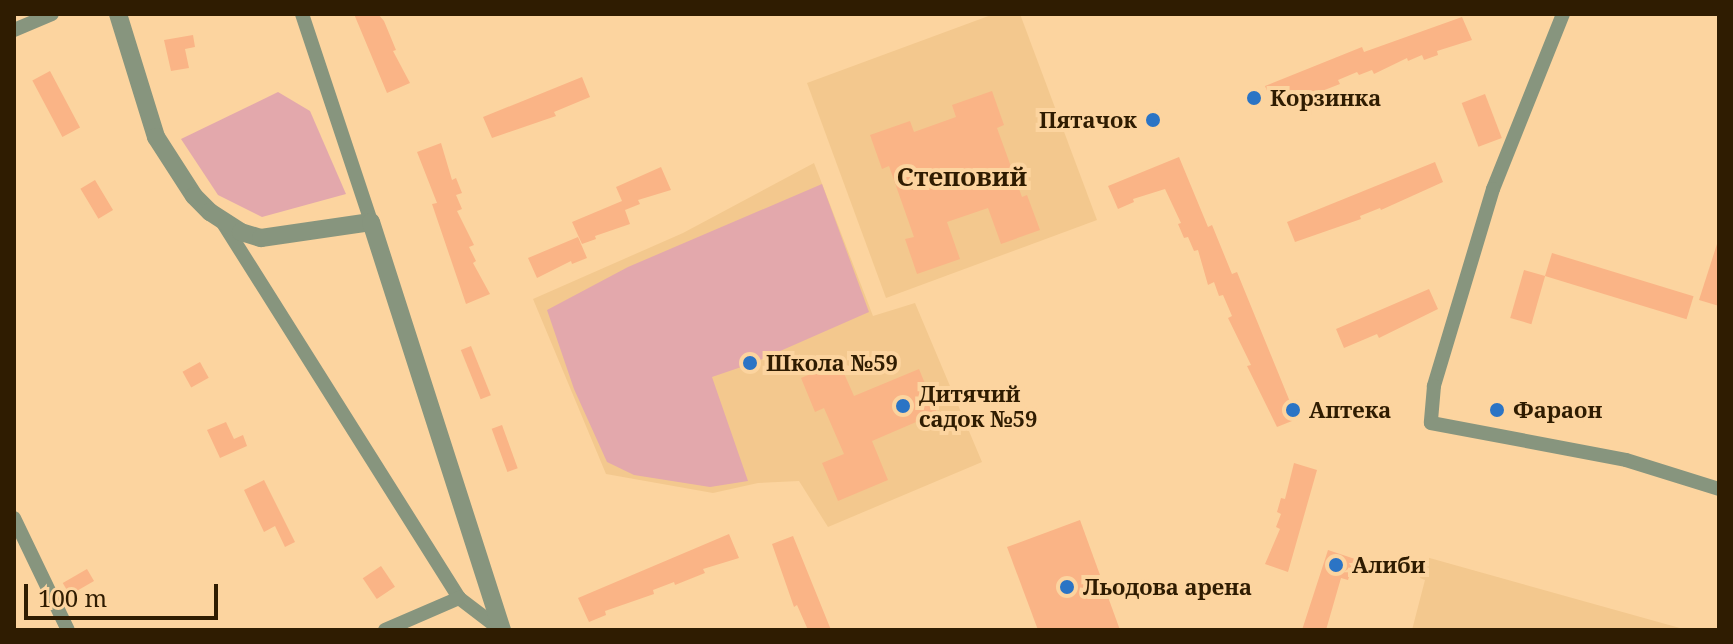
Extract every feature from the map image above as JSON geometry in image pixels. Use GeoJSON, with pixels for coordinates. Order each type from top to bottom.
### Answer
{"type":"FeatureCollection","features":[{"type":"Feature","properties":{"kind":"street"},"geometry":{"type":"LineString","coordinates":[[14,30],[52,14]]}},
{"type":"Feature","properties":{"kind":"street"},"geometry":{"type":"LineString","coordinates":[[118,14],[156,137],[194,196],[241,232],[261,238],[371,222]]}},
{"type":"Feature","properties":{"kind":"street"},"geometry":{"type":"LineString","coordinates":[[302,14],[501,630]]}},
{"type":"Feature","properties":{"kind":"street"},"geometry":{"type":"LineString","coordinates":[[1563,14],[1493,189],[1434,386],[1431,423],[1626,460],[1719,489]]}},
{"type":"Feature","properties":{"kind":"street"},"geometry":{"type":"LineString","coordinates":[[219,216],[459,598],[501,630]]}},
{"type":"Feature","properties":{"kind":"street"},"geometry":{"type":"LineString","coordinates":[[14,518],[68,630]]}},
{"type":"Feature","properties":{"kind":"street"},"geometry":{"type":"LineString","coordinates":[[385,630],[459,598]]}},
{"type":"Feature","properties":{"kind":"shaded area"},"geometry":{"type":"Polygon","coordinates":[[[994,14],[1020,14],[1097,220],[886,298],[807,83],[994,14]]]}},
{"type":"Feature","properties":{"kind":"shaded area"},"geometry":{"type":"Polygon","coordinates":[[[278,92],[310,111],[346,194],[262,217],[218,195],[181,139],[278,92]]]}},
{"type":"Feature","properties":{"kind":"shaded area","name":"Школа №59"},"geometry":{"type":"Polygon","coordinates":[[[814,163],[873,316],[915,303],[982,462],[828,527],[799,481],[758,483],[713,493],[606,474],[533,299],[683,233],[814,163]]]}},
{"type":"Feature","properties":{"kind":"shaded area"},"geometry":{"type":"Polygon","coordinates":[[[822,184],[869,312],[753,363],[712,377],[748,481],[710,487],[634,475],[607,462],[574,389],[547,310],[628,267],[822,184]]]}},
{"type":"Feature","properties":{"kind":"shaded area"},"geometry":{"type":"Polygon","coordinates":[[[1426,557],[1687,630],[1412,630],[1425,580],[1420,578],[1426,557]]]}},
{"type":"Feature","properties":{"kind":"building"},"geometry":{"type":"Polygon","coordinates":[[[354,14],[378,14],[384,21],[396,50],[393,51],[410,83],[387,93],[354,14]]]}},
{"type":"Feature","properties":{"kind":"building"},"geometry":{"type":"Polygon","coordinates":[[[1462,17],[1472,40],[1437,51],[1438,55],[1424,60],[1422,55],[1408,61],[1407,58],[1374,74],[1372,70],[1359,75],[1357,72],[1338,80],[1340,84],[1309,96],[1307,92],[1274,108],[1265,86],[1362,47],[1364,52],[1462,17]]]}},
{"type":"Feature","properties":{"kind":"building"},"geometry":{"type":"Polygon","coordinates":[[[193,35],[195,47],[185,49],[189,68],[171,71],[164,40],[193,35]]]}},
{"type":"Feature","properties":{"kind":"building"},"geometry":{"type":"Polygon","coordinates":[[[50,71],[80,128],[62,137],[32,80],[50,71]]]}},
{"type":"Feature","properties":{"kind":"building"},"geometry":{"type":"Polygon","coordinates":[[[582,77],[590,97],[554,112],[556,116],[492,138],[483,117],[582,77]]]}},
{"type":"Feature","properties":{"kind":"building"},"geometry":{"type":"Polygon","coordinates":[[[992,91],[1004,125],[997,128],[1022,197],[1027,195],[1040,230],[1001,244],[988,208],[947,222],[960,259],[917,274],[905,239],[914,237],[889,166],[882,169],[870,135],[910,121],[914,132],[956,117],[952,105],[992,91]]]}},
{"type":"Feature","properties":{"kind":"building"},"geometry":{"type":"Polygon","coordinates":[[[1485,94],[1502,138],[1479,147],[1462,103],[1485,94]]]}},
{"type":"Feature","properties":{"kind":"building"},"geometry":{"type":"Polygon","coordinates":[[[441,143],[452,180],[456,178],[462,193],[456,195],[462,209],[457,211],[474,245],[469,247],[476,261],[473,263],[490,294],[466,304],[432,204],[437,203],[417,152],[441,143]]]}},
{"type":"Feature","properties":{"kind":"building"},"geometry":{"type":"Polygon","coordinates":[[[1179,157],[1208,227],[1212,225],[1232,274],[1237,272],[1297,419],[1277,427],[1247,366],[1251,365],[1228,318],[1232,316],[1223,295],[1219,296],[1214,282],[1208,285],[1198,250],[1194,251],[1188,237],[1184,238],[1178,224],[1181,223],[1165,189],[1133,199],[1134,202],[1118,209],[1108,186],[1179,157]]]}},
{"type":"Feature","properties":{"kind":"building"},"geometry":{"type":"Polygon","coordinates":[[[1435,162],[1443,182],[1381,210],[1360,216],[1361,219],[1295,242],[1287,222],[1435,162]]]}},
{"type":"Feature","properties":{"kind":"building"},"geometry":{"type":"Polygon","coordinates":[[[661,167],[671,190],[638,200],[640,204],[625,210],[630,224],[582,244],[572,222],[622,201],[616,187],[661,167]]]}},
{"type":"Feature","properties":{"kind":"building"},"geometry":{"type":"Polygon","coordinates":[[[95,180],[113,210],[98,219],[80,189],[95,180]]]}},
{"type":"Feature","properties":{"kind":"building"},"geometry":{"type":"Polygon","coordinates":[[[578,237],[587,258],[572,264],[571,261],[537,278],[528,258],[578,237]]]}},
{"type":"Feature","properties":{"kind":"building"},"geometry":{"type":"Polygon","coordinates":[[[1719,244],[1719,306],[1699,300],[1719,244]]]}},
{"type":"Feature","properties":{"kind":"building"},"geometry":{"type":"Polygon","coordinates":[[[1552,253],[1694,296],[1687,319],[1545,276],[1552,253]]]}},
{"type":"Feature","properties":{"kind":"building"},"geometry":{"type":"Polygon","coordinates":[[[1524,270],[1545,276],[1531,324],[1510,318],[1524,270]]]}},
{"type":"Feature","properties":{"kind":"building"},"geometry":{"type":"Polygon","coordinates":[[[1429,289],[1438,309],[1379,338],[1377,334],[1344,348],[1336,329],[1429,289]]]}},
{"type":"Feature","properties":{"kind":"building"},"geometry":{"type":"Polygon","coordinates":[[[471,346],[491,395],[481,399],[461,350],[471,346]]]}},
{"type":"Feature","properties":{"kind":"building"},"geometry":{"type":"Polygon","coordinates":[[[200,362],[209,378],[191,387],[183,372],[200,362]]]}},
{"type":"Feature","properties":{"kind":"building"},"geometry":{"type":"Polygon","coordinates":[[[839,362],[854,396],[919,369],[937,413],[872,441],[888,480],[838,501],[822,463],[844,454],[824,408],[815,412],[801,378],[839,362]]]}},
{"type":"Feature","properties":{"kind":"building"},"geometry":{"type":"Polygon","coordinates":[[[226,422],[234,439],[243,435],[247,446],[220,458],[207,430],[226,422]]]}},
{"type":"Feature","properties":{"kind":"building"},"geometry":{"type":"Polygon","coordinates":[[[502,425],[518,468],[507,472],[492,429],[502,425]]]}},
{"type":"Feature","properties":{"kind":"building"},"geometry":{"type":"Polygon","coordinates":[[[1294,463],[1317,470],[1288,572],[1265,564],[1280,529],[1276,527],[1281,514],[1277,512],[1281,498],[1285,499],[1294,463]]]}},
{"type":"Feature","properties":{"kind":"building"},"geometry":{"type":"Polygon","coordinates":[[[264,480],[295,542],[285,547],[275,526],[264,532],[244,490],[264,480]]]}},
{"type":"Feature","properties":{"kind":"building"},"geometry":{"type":"Polygon","coordinates":[[[1080,520],[1120,630],[1038,630],[1007,547],[1080,520]]]}},
{"type":"Feature","properties":{"kind":"building"},"geometry":{"type":"Polygon","coordinates":[[[729,534],[739,558],[703,569],[705,573],[675,585],[674,582],[653,590],[654,594],[605,611],[606,615],[589,622],[578,598],[729,534]]]}},
{"type":"Feature","properties":{"kind":"building"},"geometry":{"type":"Polygon","coordinates":[[[793,536],[831,630],[808,630],[797,605],[794,607],[772,544],[793,536]]]}},
{"type":"Feature","properties":{"kind":"building"},"geometry":{"type":"Polygon","coordinates":[[[1328,550],[1355,559],[1348,580],[1341,578],[1326,630],[1302,630],[1328,550]]]}},
{"type":"Feature","properties":{"kind":"building"},"geometry":{"type":"Polygon","coordinates":[[[381,566],[395,587],[377,599],[363,578],[381,566]]]}},
{"type":"Feature","properties":{"kind":"building"},"geometry":{"type":"Polygon","coordinates":[[[87,569],[94,581],[70,595],[63,583],[87,569]]]}},
{"type":"Feature","properties":{"kind":"place","name":"Корзинка"},"geometry":{"type":"Point","coordinates":[1254,98]}},
{"type":"Feature","properties":{"kind":"place","name":"Пятачок"},"geometry":{"type":"Point","coordinates":[1153,120]}},
{"type":"Feature","properties":{"kind":"place","name":"Школа №59"},"geometry":{"type":"Point","coordinates":[750,363]}},
{"type":"Feature","properties":{"kind":"place","name":"Дитячий садок №59"},"geometry":{"type":"Point","coordinates":[903,406]}},
{"type":"Feature","properties":{"kind":"place","name":"Аптека"},"geometry":{"type":"Point","coordinates":[1293,410]}},
{"type":"Feature","properties":{"kind":"place","name":"Фараон"},"geometry":{"type":"Point","coordinates":[1497,410]}},
{"type":"Feature","properties":{"kind":"place","name":"Алиби"},"geometry":{"type":"Point","coordinates":[1336,565]}},
{"type":"Feature","properties":{"kind":"place","name":"Льодова арена"},"geometry":{"type":"Point","coordinates":[1067,587]}},
{"type":"Feature","properties":{"kind":"district","name":"Степовий"},"geometry":{"type":"Point","coordinates":[962,177]}}]}
